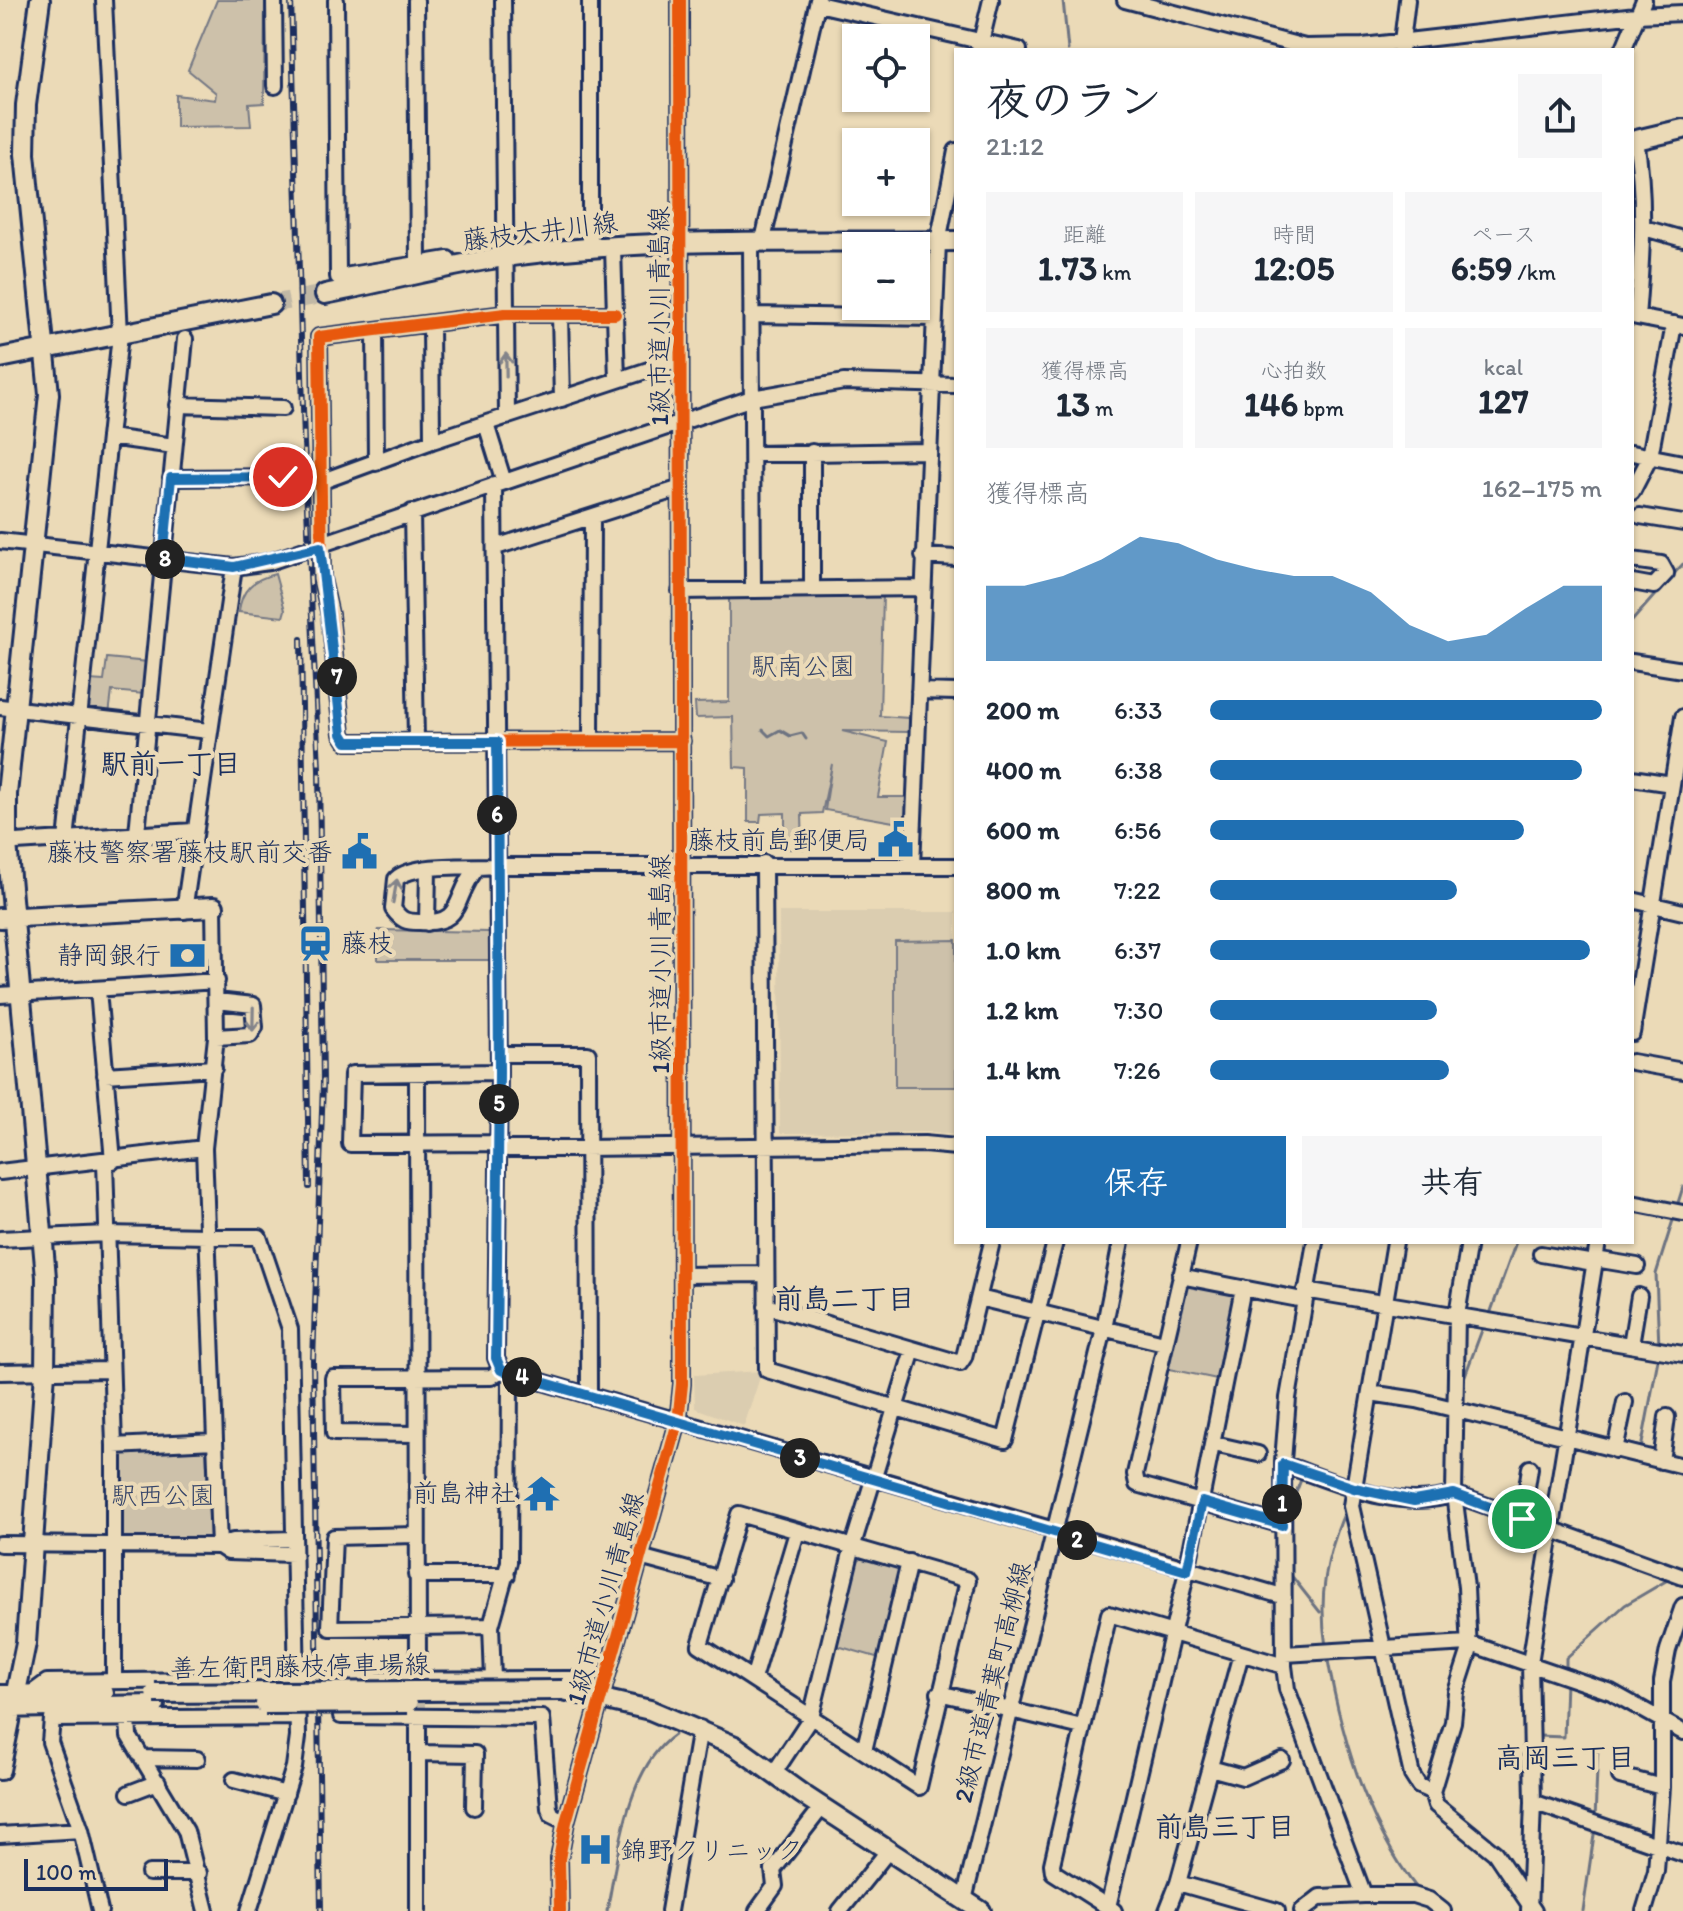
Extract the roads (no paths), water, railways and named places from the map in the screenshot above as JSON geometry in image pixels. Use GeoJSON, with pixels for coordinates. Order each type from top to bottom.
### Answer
{"type":"FeatureCollection","features":[{"type":"Feature","properties":{"kind":"main road"},"geometry":{"type":"LineString","coordinates":[[0,1770],[26,1643],[45,1372],[46,1277],[43,1237],[22,993],[7,918],[4,843],[8,708],[34,545],[49,394],[25,154],[26,105],[40,0]]}},
{"type":"Feature","properties":{"kind":"main road"},"geometry":{"type":"LineString","coordinates":[[1634,140],[1683,129]]}},
{"type":"Feature","properties":{"kind":"main road","name":"藤枝大井川線"},"geometry":{"type":"LineString","coordinates":[[325,294],[503,254],[757,240],[947,242]]}},
{"type":"Feature","properties":{"kind":"main road"},"geometry":{"type":"LineString","coordinates":[[0,358],[271,304]]}},
{"type":"Feature","properties":{"kind":"main road"},"geometry":{"type":"LineString","coordinates":[[7,918],[184,911],[214,907]]}},
{"type":"Feature","properties":{"kind":"main road","name":"善左衛門藤枝停車場線"},"geometry":{"type":"LineString","coordinates":[[13,1700],[566,1691],[601,1698],[700,1728],[735,1746],[981,1911]]}},
{"type":"Feature","properties":{"kind":"street"},"geometry":{"type":"LineString","coordinates":[[66,840],[120,335],[104,0]]}},
{"type":"Feature","properties":{"kind":"street"},"geometry":{"type":"LineString","coordinates":[[274,0],[275,86]]}},
{"type":"Feature","properties":{"kind":"street"},"geometry":{"type":"LineString","coordinates":[[336,0],[338,277],[503,254]]}},
{"type":"Feature","properties":{"kind":"street"},"geometry":{"type":"LineString","coordinates":[[416,0],[418,264]]}},
{"type":"Feature","properties":{"kind":"street"},"geometry":{"type":"LineString","coordinates":[[503,0],[503,254],[507,417]]}},
{"type":"Feature","properties":{"kind":"street"},"geometry":{"type":"LineString","coordinates":[[590,0],[590,250]]}},
{"type":"Feature","properties":{"kind":"street","name":"1級市道小川青島線"},"geometry":{"type":"LineString","coordinates":[[560,1911],[559,1859],[566,1822],[678,1422],[682,1384],[680,0]]}},
{"type":"Feature","properties":{"kind":"street"},"geometry":{"type":"LineString","coordinates":[[753,589],[751,315],[757,240],[818,2],[980,46],[991,0]]}},
{"type":"Feature","properties":{"kind":"street"},"geometry":{"type":"LineString","coordinates":[[1125,0],[1292,45],[1402,46],[1636,15],[1683,13]]}},
{"type":"Feature","properties":{"kind":"street"},"geometry":{"type":"LineString","coordinates":[[1402,46],[1402,17],[1407,0]]}},
{"type":"Feature","properties":{"kind":"street"},"geometry":{"type":"LineString","coordinates":[[1624,48],[1644,0]]}},
{"type":"Feature","properties":{"kind":"street"},"geometry":{"type":"LineString","coordinates":[[1634,140],[1643,179],[1644,228],[1634,317],[1678,325],[1650,457],[1634,488]]}},
{"type":"Feature","properties":{"kind":"street"},"geometry":{"type":"LineString","coordinates":[[912,866],[930,384],[934,318],[947,242],[953,174]]}},
{"type":"Feature","properties":{"kind":"street"},"geometry":{"type":"LineString","coordinates":[[1644,228],[1683,239]]}},
{"type":"Feature","properties":{"kind":"street"},"geometry":{"type":"LineString","coordinates":[[613,248],[617,380]]}},
{"type":"Feature","properties":{"kind":"street"},"geometry":{"type":"LineString","coordinates":[[615,314],[505,314],[319,337],[320,547],[342,734],[347,742],[682,741]]}},
{"type":"Feature","properties":{"kind":"street"},"geometry":{"type":"LineString","coordinates":[[560,315],[562,399]]}},
{"type":"Feature","properties":{"kind":"street"},"geometry":{"type":"LineString","coordinates":[[751,315],[934,318]]}},
{"type":"Feature","properties":{"kind":"street"},"geometry":{"type":"LineString","coordinates":[[431,323],[432,441]]}},
{"type":"Feature","properties":{"kind":"street"},"geometry":{"type":"LineString","coordinates":[[375,330],[376,463]]}},
{"type":"Feature","properties":{"kind":"street"},"geometry":{"type":"LineString","coordinates":[[137,833],[185,339]]}},
{"type":"Feature","properties":{"kind":"street"},"geometry":{"type":"LineString","coordinates":[[320,482],[432,441],[679,360]]}},
{"type":"Feature","properties":{"kind":"street"},"geometry":{"type":"LineString","coordinates":[[0,541],[234,567],[320,547],[412,512],[752,398],[844,382],[954,385]]}},
{"type":"Feature","properties":{"kind":"street"},"geometry":{"type":"LineString","coordinates":[[178,405],[283,408]]}},
{"type":"Feature","properties":{"kind":"street"},"geometry":{"type":"LineString","coordinates":[[486,424],[499,483],[496,547],[499,1054],[496,1358],[505,1372],[507,1575],[491,1626],[493,1679]]}},
{"type":"Feature","properties":{"kind":"street"},"geometry":{"type":"LineString","coordinates":[[109,437],[174,446]]}},
{"type":"Feature","properties":{"kind":"street"},"geometry":{"type":"LineString","coordinates":[[753,454],[927,451]]}},
{"type":"Feature","properties":{"kind":"street"},"geometry":{"type":"LineString","coordinates":[[812,452],[812,588]]}},
{"type":"Feature","properties":{"kind":"street"},"geometry":{"type":"LineString","coordinates":[[1634,453],[1683,463]]}},
{"type":"Feature","properties":{"kind":"street"},"geometry":{"type":"LineString","coordinates":[[171,478],[283,477]]}},
{"type":"Feature","properties":{"kind":"street"},"geometry":{"type":"LineString","coordinates":[[496,547],[592,519],[681,488]]}},
{"type":"Feature","properties":{"kind":"street"},"geometry":{"type":"LineString","coordinates":[[412,512],[416,740]]}},
{"type":"Feature","properties":{"kind":"street"},"geometry":{"type":"LineString","coordinates":[[1640,516],[1683,523]]}},
{"type":"Feature","properties":{"kind":"street"},"geometry":{"type":"LineString","coordinates":[[591,740],[592,519]]}},
{"type":"Feature","properties":{"kind":"street"},"geometry":{"type":"LineString","coordinates":[[923,556],[954,558]]}},
{"type":"Feature","properties":{"kind":"street"},"geometry":{"type":"LineString","coordinates":[[1634,560],[1661,564],[1666,573],[1654,586],[1634,582]]}},
{"type":"Feature","properties":{"kind":"street"},"geometry":{"type":"LineString","coordinates":[[184,911],[234,567]]}},
{"type":"Feature","properties":{"kind":"street"},"geometry":{"type":"LineString","coordinates":[[680,591],[922,588]]}},
{"type":"Feature","properties":{"kind":"street"},"geometry":{"type":"LineString","coordinates":[[1634,662],[1683,670]]}},
{"type":"Feature","properties":{"kind":"street"},"geometry":{"type":"LineString","coordinates":[[919,691],[954,692]]}},
{"type":"Feature","properties":{"kind":"street"},"geometry":{"type":"LineString","coordinates":[[8,708],[209,731]]}},
{"type":"Feature","properties":{"kind":"street"},"geometry":{"type":"LineString","coordinates":[[1634,1021],[1676,786],[1683,717]]}},
{"type":"Feature","properties":{"kind":"street"},"geometry":{"type":"LineString","coordinates":[[1634,778],[1676,786]]}},
{"type":"Feature","properties":{"kind":"street"},"geometry":{"type":"LineString","coordinates":[[4,843],[194,831]]}},
{"type":"Feature","properties":{"kind":"street"},"geometry":{"type":"LineString","coordinates":[[497,866],[478,867],[466,880],[450,918],[443,924],[401,919],[393,909],[396,879],[403,872],[428,869],[497,866],[681,863],[954,866]]}},
{"type":"Feature","properties":{"kind":"street"},"geometry":{"type":"LineString","coordinates":[[764,863],[767,1145],[764,1274],[767,1370],[1005,1440],[1055,1244]]}},
{"type":"Feature","properties":{"kind":"street"},"geometry":{"type":"LineString","coordinates":[[427,923],[428,869]]}},
{"type":"Feature","properties":{"kind":"street"},"geometry":{"type":"LineString","coordinates":[[1634,900],[1683,912]]}},
{"type":"Feature","properties":{"kind":"street"},"geometry":{"type":"LineString","coordinates":[[214,907],[216,1037],[204,1148],[219,1546]]}},
{"type":"Feature","properties":{"kind":"street"},"geometry":{"type":"LineString","coordinates":[[0,995],[217,981]]}},
{"type":"Feature","properties":{"kind":"street"},"geometry":{"type":"LineString","coordinates":[[98,990],[109,1162],[106,1234],[114,1446],[114,1681]]}},
{"type":"Feature","properties":{"kind":"street"},"geometry":{"type":"LineString","coordinates":[[216,1037],[250,1035],[255,1014],[253,1005],[246,1001],[217,1001]]}},
{"type":"Feature","properties":{"kind":"street"},"geometry":{"type":"LineString","coordinates":[[499,1054],[588,1054],[589,1395]]}},
{"type":"Feature","properties":{"kind":"street"},"geometry":{"type":"LineString","coordinates":[[1634,1062],[1683,1071]]}},
{"type":"Feature","properties":{"kind":"street"},"geometry":{"type":"LineString","coordinates":[[105,1075],[214,1068]]}},
{"type":"Feature","properties":{"kind":"street"},"geometry":{"type":"LineString","coordinates":[[499,1072],[352,1074],[350,1144],[683,1148],[924,1144],[954,1147]]}},
{"type":"Feature","properties":{"kind":"street"},"geometry":{"type":"LineString","coordinates":[[417,1074],[418,1679]]}},
{"type":"Feature","properties":{"kind":"street"},"geometry":{"type":"LineString","coordinates":[[0,1172],[109,1162],[204,1148]]}},
{"type":"Feature","properties":{"kind":"street"},"geometry":{"type":"LineString","coordinates":[[1634,1203],[1683,1213]]}},
{"type":"Feature","properties":{"kind":"street"},"geometry":{"type":"LineString","coordinates":[[0,1239],[106,1234],[259,1237],[290,1329],[298,1737],[286,1794],[249,1911]]}},
{"type":"Feature","properties":{"kind":"street"},"geometry":{"type":"LineString","coordinates":[[766,1306],[960,1363],[992,1244]]}},
{"type":"Feature","properties":{"kind":"street","name":"2級市道青葉町高柳線"},"geometry":{"type":"LineString","coordinates":[[964,1900],[1104,1329],[1121,1244]]}},
{"type":"Feature","properties":{"kind":"street"},"geometry":{"type":"LineString","coordinates":[[1188,1244],[1135,1474],[1137,1484],[1282,1525]]}},
{"type":"Feature","properties":{"kind":"street"},"geometry":{"type":"LineString","coordinates":[[1315,1244],[1288,1398],[1283,1464],[1282,1596],[1287,1689],[1364,1895]]}},
{"type":"Feature","properties":{"kind":"street"},"geometry":{"type":"LineString","coordinates":[[1395,1244],[1351,1506],[1412,1775],[1419,1786],[1432,1792]]}},
{"type":"Feature","properties":{"kind":"street"},"geometry":{"type":"LineString","coordinates":[[1469,1244],[1457,1315],[1454,1494],[1466,1587],[1468,1643],[1453,1722],[1432,1792],[1436,1805],[1495,1853],[1531,1910]]}},
{"type":"Feature","properties":{"kind":"street"},"geometry":{"type":"LineString","coordinates":[[1531,1910],[1533,1802],[1530,1663],[1598,1244]]}},
{"type":"Feature","properties":{"kind":"street"},"geometry":{"type":"LineString","coordinates":[[1541,1254],[1637,1266]]}},
{"type":"Feature","properties":{"kind":"street"},"geometry":{"type":"LineString","coordinates":[[683,1275],[764,1274]]}},
{"type":"Feature","properties":{"kind":"street"},"geometry":{"type":"LineString","coordinates":[[1180,1276],[1243,1288],[1385,1302],[1683,1354]]}},
{"type":"Feature","properties":{"kind":"street"},"geometry":{"type":"LineString","coordinates":[[1243,1288],[1202,1502],[1187,1571],[1173,1633],[1111,1909],[1053,1872],[1082,1727],[1109,1614],[1173,1633],[1241,1654],[1285,1660],[1324,1652],[1468,1643],[1611,1692],[1683,1732]]}},
{"type":"Feature","properties":{"kind":"street"},"geometry":{"type":"LineString","coordinates":[[1631,1345],[1639,1296]]}},
{"type":"Feature","properties":{"kind":"street"},"geometry":{"type":"LineString","coordinates":[[979,1298],[1164,1343]]}},
{"type":"Feature","properties":{"kind":"street"},"geometry":{"type":"LineString","coordinates":[[774,1773],[811,1717],[853,1545],[913,1350]]}},
{"type":"Feature","properties":{"kind":"street"},"geometry":{"type":"LineString","coordinates":[[0,1372],[111,1370]]}},
{"type":"Feature","properties":{"kind":"street"},"geometry":{"type":"LineString","coordinates":[[416,1434],[334,1433],[333,1378],[491,1377],[505,1372],[1053,1533],[1282,1596]]}},
{"type":"Feature","properties":{"kind":"street"},"geometry":{"type":"LineString","coordinates":[[1370,1393],[1457,1410],[1683,1466]]}},
{"type":"Feature","properties":{"kind":"street"},"geometry":{"type":"LineString","coordinates":[[1615,1450],[1625,1402]]}},
{"type":"Feature","properties":{"kind":"street"},"geometry":{"type":"LineString","coordinates":[[1661,1461],[1667,1417]]}},
{"type":"Feature","properties":{"kind":"street"},"geometry":{"type":"LineString","coordinates":[[114,1446],[214,1441]]}},
{"type":"Feature","properties":{"kind":"street"},"geometry":{"type":"LineString","coordinates":[[1214,1444],[1258,1454]]}},
{"type":"Feature","properties":{"kind":"street"},"geometry":{"type":"LineString","coordinates":[[1283,1464],[1354,1488],[1414,1501],[1454,1494],[1683,1577]]}},
{"type":"Feature","properties":{"kind":"street"},"geometry":{"type":"LineString","coordinates":[[1522,1519],[1530,1468]]}},
{"type":"Feature","properties":{"kind":"street"},"geometry":{"type":"LineString","coordinates":[[739,1514],[853,1545],[968,1580],[919,1787],[700,1645],[739,1514]]}},
{"type":"Feature","properties":{"kind":"street"},"geometry":{"type":"LineString","coordinates":[[753,1679],[797,1532]]}},
{"type":"Feature","properties":{"kind":"street"},"geometry":{"type":"LineString","coordinates":[[416,1535],[334,1537],[330,1628],[491,1626]]}},
{"type":"Feature","properties":{"kind":"street"},"geometry":{"type":"LineString","coordinates":[[0,1544],[114,1548],[219,1546],[233,1541],[293,1546]]}},
{"type":"Feature","properties":{"kind":"street"},"geometry":{"type":"LineString","coordinates":[[640,1557],[721,1579]]}},
{"type":"Feature","properties":{"kind":"street"},"geometry":{"type":"LineString","coordinates":[[864,1751],[909,1562]]}},
{"type":"Feature","properties":{"kind":"street"},"geometry":{"type":"LineString","coordinates":[[416,1575],[507,1575]]}},
{"type":"Feature","properties":{"kind":"street"},"geometry":{"type":"LineString","coordinates":[[1644,1911],[1656,1871],[1662,1787],[1662,1681],[1668,1650],[1683,1606]]}},
{"type":"Feature","properties":{"kind":"street"},"geometry":{"type":"LineString","coordinates":[[1167,1911],[1178,1883],[1241,1654]]}},
{"type":"Feature","properties":{"kind":"street"},"geometry":{"type":"LineString","coordinates":[[13,1700],[47,1682],[295,1679]]}},
{"type":"Feature","properties":{"kind":"street"},"geometry":{"type":"LineString","coordinates":[[328,1680],[493,1679],[566,1691]]}},
{"type":"Feature","properties":{"kind":"street"},"geometry":{"type":"LineString","coordinates":[[939,1693],[1082,1727]]}},
{"type":"Feature","properties":{"kind":"street"},"geometry":{"type":"LineString","coordinates":[[341,1716],[542,1718],[549,1808],[552,1815],[566,1822]]}},
{"type":"Feature","properties":{"kind":"street"},"geometry":{"type":"LineString","coordinates":[[100,1911],[81,1830],[50,1742],[52,1719],[297,1717]]}},
{"type":"Feature","properties":{"kind":"street"},"geometry":{"type":"LineString","coordinates":[[128,1718],[129,1736],[186,1831],[199,1873],[206,1911]]}},
{"type":"Feature","properties":{"kind":"street"},"geometry":{"type":"LineString","coordinates":[[418,1721],[418,1911]]}},
{"type":"Feature","properties":{"kind":"street"},"geometry":{"type":"LineString","coordinates":[[669,1911],[700,1728]]}},
{"type":"Feature","properties":{"kind":"street"},"geometry":{"type":"LineString","coordinates":[[418,1753],[475,1754],[474,1807]]}},
{"type":"Feature","properties":{"kind":"street"},"geometry":{"type":"LineString","coordinates":[[142,1758],[173,1756],[197,1759]]}},
{"type":"Feature","properties":{"kind":"street"},"geometry":{"type":"LineString","coordinates":[[1210,1768],[1243,1777],[1282,1760]]}},
{"type":"Feature","properties":{"kind":"street"},"geometry":{"type":"LineString","coordinates":[[1620,1776],[1662,1787]]}},
{"type":"Feature","properties":{"kind":"street"},"geometry":{"type":"LineString","coordinates":[[234,1780],[286,1794]]}},
{"type":"Feature","properties":{"kind":"street"},"geometry":{"type":"LineString","coordinates":[[129,1793],[158,1782]]}},
{"type":"Feature","properties":{"kind":"street"},"geometry":{"type":"LineString","coordinates":[[1533,1802],[1658,1842],[1683,1854]]}},
{"type":"Feature","properties":{"kind":"street"},"geometry":{"type":"LineString","coordinates":[[757,1911],[775,1886],[773,1870],[822,1807]]}},
{"type":"Feature","properties":{"kind":"street"},"geometry":{"type":"LineString","coordinates":[[0,1835],[81,1830]]}},
{"type":"Feature","properties":{"kind":"street"},"geometry":{"type":"LineString","coordinates":[[840,1911],[888,1851]]}},
{"type":"Feature","properties":{"kind":"street"},"geometry":{"type":"LineString","coordinates":[[149,1873],[199,1873]]}},
{"type":"Feature","properties":{"kind":"street"},"geometry":{"type":"LineString","coordinates":[[1178,1883],[1277,1911]]}},
{"type":"Feature","properties":{"kind":"street"},"geometry":{"type":"LineString","coordinates":[[1302,1911],[1320,1897],[1364,1895],[1394,1896],[1443,1911]]}},
{"type":"Feature","properties":{"kind":"street"},"geometry":{"type":"LineString","coordinates":[[1390,1911],[1394,1896]]}},
{"type":"Feature","properties":{"kind":"waterway"},"geometry":{"type":"LineString","coordinates":[[1063,0],[1068,48]]}},
{"type":"Feature","properties":{"kind":"waterway"},"geometry":{"type":"LineString","coordinates":[[1669,579],[1683,564]]}},
{"type":"Feature","properties":{"kind":"waterway"},"geometry":{"type":"LineString","coordinates":[[1634,619],[1661,588]]}},
{"type":"Feature","properties":{"kind":"waterway"},"geometry":{"type":"LineString","coordinates":[[763,730],[769,736],[780,730],[790,736],[802,733],[806,739]]}},
{"type":"Feature","properties":{"kind":"waterway"},"geometry":{"type":"LineString","coordinates":[[1677,1206],[1683,1187]]}},
{"type":"Feature","properties":{"kind":"waterway"},"geometry":{"type":"LineString","coordinates":[[1659,1347],[1656,1274],[1674,1217]]}},
{"type":"Feature","properties":{"kind":"waterway"},"geometry":{"type":"LineString","coordinates":[[1490,1314],[1515,1244]]}},
{"type":"Feature","properties":{"kind":"waterway"},"geometry":{"type":"LineString","coordinates":[[1463,1381],[1482,1330]]}},
{"type":"Feature","properties":{"kind":"waterway"},"geometry":{"type":"LineString","coordinates":[[1641,1449],[1659,1354]]}},
{"type":"Feature","properties":{"kind":"waterway"},"geometry":{"type":"LineString","coordinates":[[1289,1511],[1302,1477]]}},
{"type":"Feature","properties":{"kind":"waterway"},"geometry":{"type":"LineString","coordinates":[[1326,1647],[1323,1611],[1326,1576],[1347,1507]]}},
{"type":"Feature","properties":{"kind":"waterway"},"geometry":{"type":"LineString","coordinates":[[1290,1574],[1320,1612]]}},
{"type":"Feature","properties":{"kind":"waterway"},"geometry":{"type":"LineString","coordinates":[[1566,1670],[1566,1658],[1625,1605],[1671,1578]]}},
{"type":"Feature","properties":{"kind":"waterway"},"geometry":{"type":"LineString","coordinates":[[1327,1655],[1340,1717],[1359,1779],[1385,1838],[1419,1891]]}},
{"type":"Feature","properties":{"kind":"waterway"},"geometry":{"type":"LineString","coordinates":[[1539,1736],[1564,1737],[1566,1682]]}},
{"type":"Feature","properties":{"kind":"waterway"},"geometry":{"type":"LineString","coordinates":[[607,1911],[620,1840],[635,1791],[658,1750],[674,1735]]}},
{"type":"Feature","properties":{"kind":"waterway"},"geometry":{"type":"LineString","coordinates":[[1595,1820],[1598,1745]]}},
{"type":"Feature","properties":{"kind":"waterway"},"geometry":{"type":"LineString","coordinates":[[1583,1911],[1595,1828]]}},
{"type":"Feature","properties":{"kind":"tunnel"},"geometry":{"type":"LineString","coordinates":[[271,304],[325,294]]}},
{"type":"Feature","properties":{"kind":"tunnel"},"geometry":{"type":"LineString","coordinates":[[418,1681],[418,1721]]}},
{"type":"Feature","properties":{"kind":"railway"},"geometry":{"type":"LineString","coordinates":[[291,0],[304,442],[319,769],[323,1083],[313,1361],[321,1911]]}},
{"type":"Feature","properties":{"kind":"railway"},"geometry":{"type":"LineString","coordinates":[[301,639],[309,1187]]}},
{"type":"Feature","properties":{"kind":"place","name":"藤枝前島郵便局"},"geometry":{"type":"Point","coordinates":[896,840]}},
{"type":"Feature","properties":{"kind":"place","name":"藤枝警察署藤枝駅前交番"},"geometry":{"type":"Point","coordinates":[359,852]}},
{"type":"Feature","properties":{"kind":"place","name":"藤枝"},"geometry":{"type":"Point","coordinates":[315,943]}},
{"type":"Feature","properties":{"kind":"place","name":"静岡銀行"},"geometry":{"type":"Point","coordinates":[187,955]}},
{"type":"Feature","properties":{"kind":"place","name":"前島神社"},"geometry":{"type":"Point","coordinates":[542,1493]}},
{"type":"Feature","properties":{"kind":"place","name":"錦野クリニック"},"geometry":{"type":"Point","coordinates":[595,1850]}},
{"type":"Feature","properties":{"kind":"district","name":"駅前一丁目"},"geometry":{"type":"Point","coordinates":[171,763]}},
{"type":"Feature","properties":{"kind":"district","name":"前島二丁目"},"geometry":{"type":"Point","coordinates":[845,1298]}},
{"type":"Feature","properties":{"kind":"district","name":"高岡三丁目"},"geometry":{"type":"Point","coordinates":[1565,1757]}},
{"type":"Feature","properties":{"kind":"district","name":"前島三丁目"},"geometry":{"type":"Point","coordinates":[1225,1826]}},
{"type":"Feature","properties":{"kind":"park label","name":"駅南公園"},"geometry":{"type":"Point","coordinates":[803,666]}},
{"type":"Feature","properties":{"kind":"park label","name":"駅西公園"},"geometry":{"type":"Point","coordinates":[163,1495]}}]}
